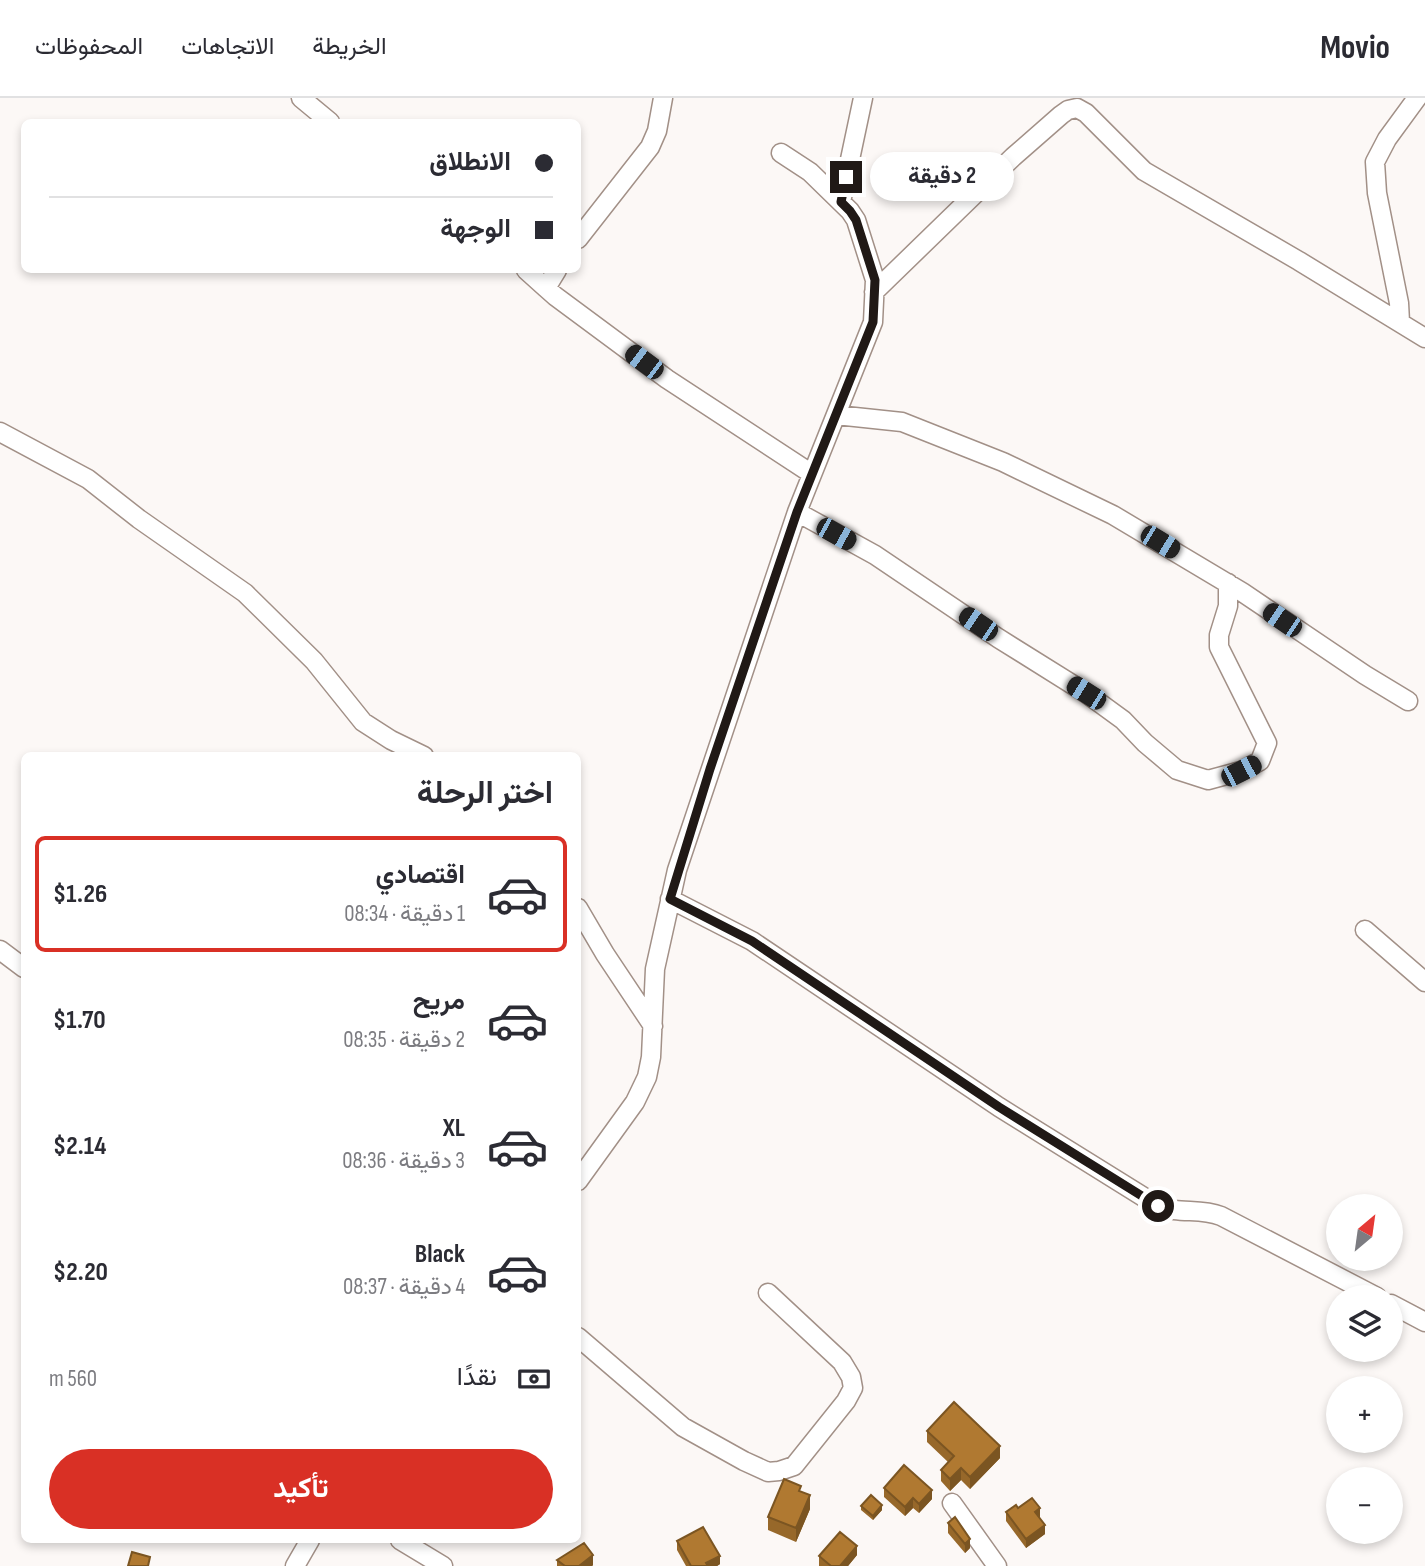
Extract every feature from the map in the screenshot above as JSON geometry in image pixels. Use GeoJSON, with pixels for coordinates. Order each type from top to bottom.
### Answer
{"type":"FeatureCollection","features":[{"type":"Feature","properties":{"kind":"street"},"geometry":{"type":"LineString","coordinates":[[301,98],[326,119]]}},
{"type":"Feature","properties":{"kind":"street"},"geometry":{"type":"LineString","coordinates":[[581,235],[650,147],[657,131],[663,98]]}},
{"type":"Feature","properties":{"kind":"street"},"geometry":{"type":"LineString","coordinates":[[841,202],[863,98]]}},
{"type":"Feature","properties":{"kind":"street"},"geometry":{"type":"LineString","coordinates":[[1400,322],[1399,303],[1377,193],[1375,162],[1387,139],[1417,98]]}},
{"type":"Feature","properties":{"kind":"street"},"geometry":{"type":"LineString","coordinates":[[874,292],[1013,157],[1068,110],[1077,108],[1086,113],[1144,171],[1425,338]]}},
{"type":"Feature","properties":{"kind":"street"},"geometry":{"type":"LineString","coordinates":[[581,1177],[635,1102],[647,1077],[651,1056],[655,969],[670,899],[710,769],[797,512],[873,322],[875,280],[856,220],[810,172],[781,153]]}},
{"type":"Feature","properties":{"kind":"street"},"geometry":{"type":"LineString","coordinates":[[530,273],[667,379],[812,474]]}},
{"type":"Feature","properties":{"kind":"street"},"geometry":{"type":"LineString","coordinates":[[547,288],[555,273]]}},
{"type":"Feature","properties":{"kind":"street"},"geometry":{"type":"LineString","coordinates":[[836,415],[902,422],[1003,462],[1113,515],[1228,583],[1364,675],[1408,701]]}},
{"type":"Feature","properties":{"kind":"street"},"geometry":{"type":"LineString","coordinates":[[0,432],[88,479],[139,519],[245,593],[314,661],[363,722],[416,752]]}},
{"type":"Feature","properties":{"kind":"street"},"geometry":{"type":"LineString","coordinates":[[797,512],[875,555],[998,638],[1086,693],[1124,720],[1145,743],[1177,770],[1208,780],[1241,771],[1261,761],[1267,743],[1219,647],[1219,635],[1228,606],[1228,583]]}},
{"type":"Feature","properties":{"kind":"street"},"geometry":{"type":"LineString","coordinates":[[670,899],[752,941],[999,1107],[1150,1201],[1173,1210],[1208,1212],[1221,1216],[1354,1285]]}},
{"type":"Feature","properties":{"kind":"street"},"geometry":{"type":"LineString","coordinates":[[581,913],[604,954],[653,1026]]}},
{"type":"Feature","properties":{"kind":"street"},"geometry":{"type":"LineString","coordinates":[[1365,930],[1425,982]]}},
{"type":"Feature","properties":{"kind":"street"},"geometry":{"type":"LineString","coordinates":[[0,950],[21,966]]}},
{"type":"Feature","properties":{"kind":"street"},"geometry":{"type":"LineString","coordinates":[[581,1340],[683,1427],[744,1461],[768,1472],[779,1471],[794,1466],[846,1401],[853,1388],[851,1377],[842,1362],[768,1293]]}},
{"type":"Feature","properties":{"kind":"street"},"geometry":{"type":"LineString","coordinates":[[1403,1310],[1425,1322]]}},
{"type":"Feature","properties":{"kind":"street"},"geometry":{"type":"LineString","coordinates":[[952,1503],[997,1566]]}},
{"type":"Feature","properties":{"kind":"street"},"geometry":{"type":"LineString","coordinates":[[295,1566],[308,1543]]}},
{"type":"Feature","properties":{"kind":"street"},"geometry":{"type":"LineString","coordinates":[[405,1543],[443,1566]]}},
{"type":"Feature","properties":{"kind":"building"},"geometry":{"type":"Polygon","coordinates":[[[954,1402],[1000,1446],[970,1477],[961,1468],[950,1479],[941,1470],[954,1456],[927,1431],[954,1402]]]}},
{"type":"Feature","properties":{"kind":"building"},"geometry":{"type":"Polygon","coordinates":[[[904,1465],[932,1490],[919,1504],[913,1498],[905,1507],[884,1488],[904,1465]]]}},
{"type":"Feature","properties":{"kind":"building"},"geometry":{"type":"Polygon","coordinates":[[[784,1479],[801,1486],[799,1491],[810,1495],[796,1528],[768,1517],[784,1479]]]}},
{"type":"Feature","properties":{"kind":"building"},"geometry":{"type":"Polygon","coordinates":[[[871,1495],[882,1505],[873,1516],[861,1506],[871,1495]]]}},
{"type":"Feature","properties":{"kind":"building"},"geometry":{"type":"Polygon","coordinates":[[[1032,1498],[1040,1508],[1035,1512],[1045,1525],[1026,1539],[1006,1512],[1016,1505],[1018,1508],[1032,1498]]]}},
{"type":"Feature","properties":{"kind":"building"},"geometry":{"type":"Polygon","coordinates":[[[955,1517],[970,1539],[965,1544],[948,1523],[955,1517]]]}},
{"type":"Feature","properties":{"kind":"building"},"geometry":{"type":"Polygon","coordinates":[[[703,1527],[720,1556],[706,1563],[708,1566],[691,1566],[677,1541],[703,1527]]]}},
{"type":"Feature","properties":{"kind":"building"},"geometry":{"type":"Polygon","coordinates":[[[840,1532],[857,1546],[840,1566],[831,1566],[819,1556],[840,1532]]]}},
{"type":"Feature","properties":{"kind":"building"},"geometry":{"type":"Polygon","coordinates":[[[584,1543],[593,1555],[579,1566],[565,1566],[557,1560],[584,1543]]]}},
{"type":"Feature","properties":{"kind":"building"},"geometry":{"type":"Polygon","coordinates":[[[132,1552],[150,1557],[148,1566],[128,1566],[132,1552]]]}},
{"type":"Feature","properties":{"kind":"route"},"geometry":{"type":"LineString","coordinates":[[846,177],[841,202],[856,220],[875,280],[873,322],[797,512],[749,649],[670,899],[752,941],[999,1107],[1158,1206]]}}]}
